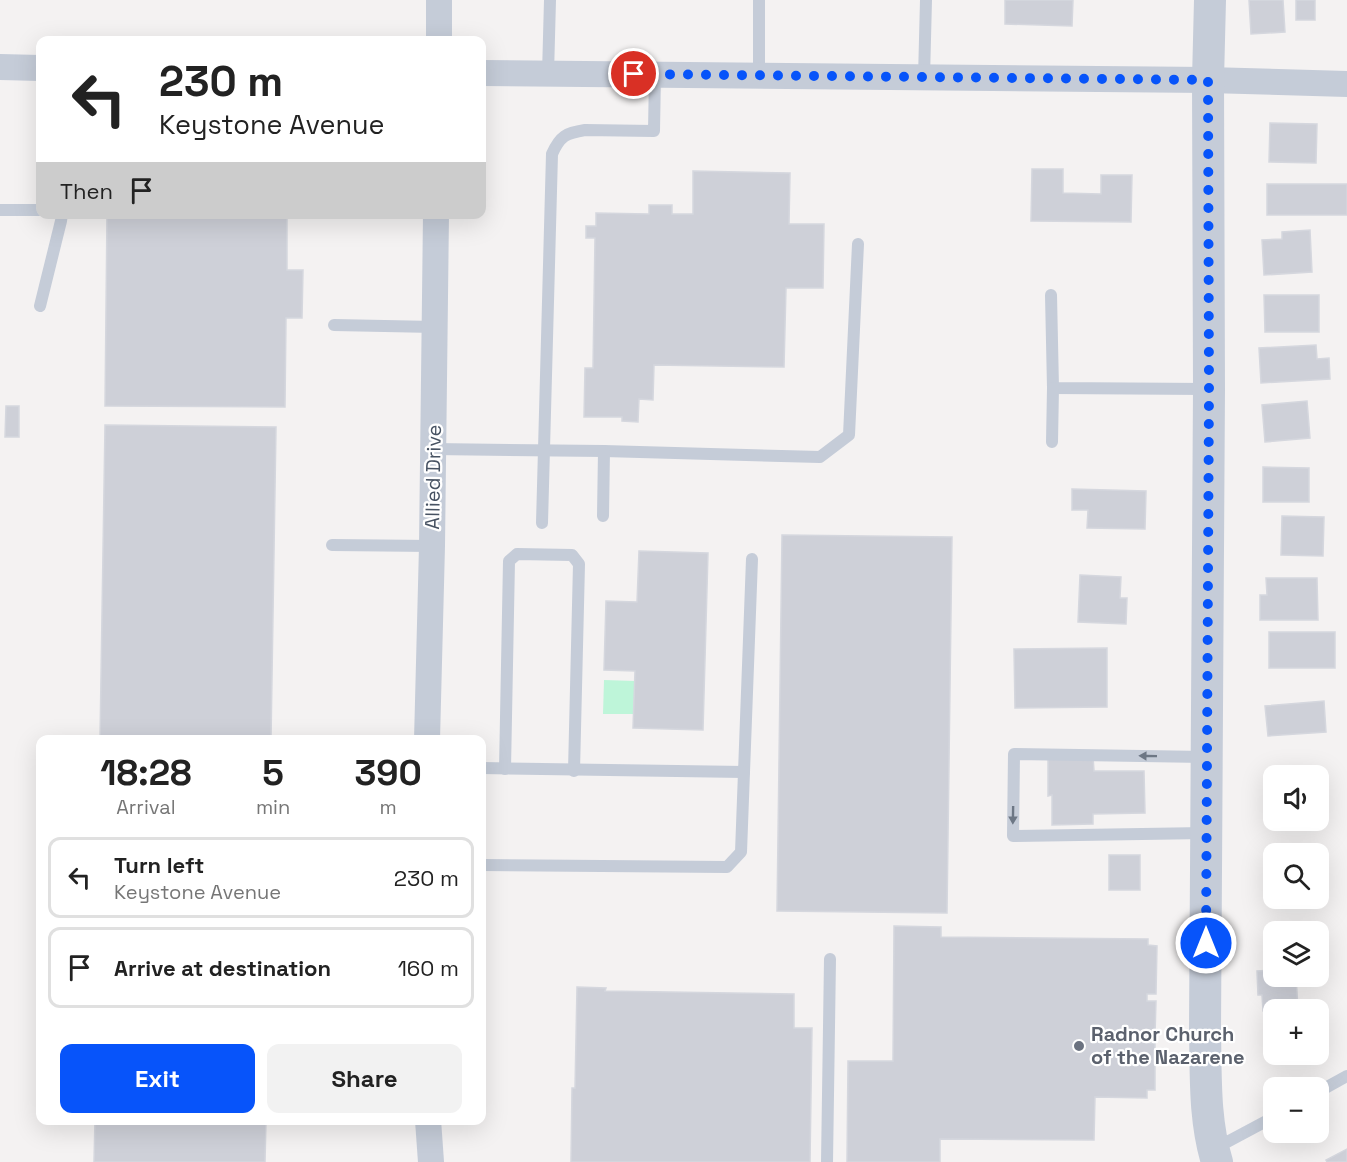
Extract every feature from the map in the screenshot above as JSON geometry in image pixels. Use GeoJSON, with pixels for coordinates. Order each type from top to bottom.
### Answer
{"type":"FeatureCollection","features":[{"type":"Feature","properties":{"kind":"street"},"geometry":{"type":"LineString","coordinates":[[439,0],[439,36]]}},
{"type":"Feature","properties":{"kind":"street"},"geometry":{"type":"LineString","coordinates":[[1210,0],[1206,1066],[1208,1118],[1215,1156]]}},
{"type":"Feature","properties":{"kind":"street"},"geometry":{"type":"LineString","coordinates":[[0,67],[36,68]]}},
{"type":"Feature","properties":{"kind":"street"},"geometry":{"type":"LineString","coordinates":[[486,73],[1208,80],[1347,84]]}},
{"type":"Feature","properties":{"kind":"street","name":"Allied Drive"},"geometry":{"type":"LineString","coordinates":[[427,735],[436,219]]}},
{"type":"Feature","properties":{"kind":"street"},"geometry":{"type":"LineString","coordinates":[[428,1125],[431,1162]]}},
{"type":"Feature","properties":{"kind":"lane"},"geometry":{"type":"LineString","coordinates":[[548,74],[550,0]]}},
{"type":"Feature","properties":{"kind":"lane"},"geometry":{"type":"LineString","coordinates":[[759,0],[759,76]]}},
{"type":"Feature","properties":{"kind":"lane"},"geometry":{"type":"LineString","coordinates":[[924,78],[926,0]]}},
{"type":"Feature","properties":{"kind":"lane"},"geometry":{"type":"LineString","coordinates":[[542,523],[552,154],[556,144],[564,136],[575,132],[585,130],[654,131],[655,74]]}},
{"type":"Feature","properties":{"kind":"lane"},"geometry":{"type":"LineString","coordinates":[[0,210],[36,210]]}},
{"type":"Feature","properties":{"kind":"lane"},"geometry":{"type":"LineString","coordinates":[[40,306],[61,219]]}},
{"type":"Feature","properties":{"kind":"lane"},"geometry":{"type":"LineString","coordinates":[[433,449],[820,457],[849,435],[858,244]]}},
{"type":"Feature","properties":{"kind":"lane"},"geometry":{"type":"LineString","coordinates":[[1051,295],[1052,442]]}},
{"type":"Feature","properties":{"kind":"lane"},"geometry":{"type":"LineString","coordinates":[[334,325],[435,327]]}},
{"type":"Feature","properties":{"kind":"lane"},"geometry":{"type":"LineString","coordinates":[[1053,388],[1209,389]]}},
{"type":"Feature","properties":{"kind":"lane"},"geometry":{"type":"LineString","coordinates":[[603,516],[604,451]]}},
{"type":"Feature","properties":{"kind":"lane"},"geometry":{"type":"LineString","coordinates":[[332,545],[432,546]]}},
{"type":"Feature","properties":{"kind":"lane"},"geometry":{"type":"LineString","coordinates":[[505,769],[509,561],[517,554],[550,554],[572,555],[579,564],[574,771]]}},
{"type":"Feature","properties":{"kind":"lane"},"geometry":{"type":"LineString","coordinates":[[486,865],[727,867],[741,852],[752,559]]}},
{"type":"Feature","properties":{"kind":"lane"},"geometry":{"type":"LineString","coordinates":[[1206,833],[1013,836],[1014,754],[1207,757]]}},
{"type":"Feature","properties":{"kind":"lane"},"geometry":{"type":"LineString","coordinates":[[486,768],[744,772]]}},
{"type":"Feature","properties":{"kind":"lane"},"geometry":{"type":"LineString","coordinates":[[827,1162],[830,959]]}},
{"type":"Feature","properties":{"kind":"lane"},"geometry":{"type":"LineString","coordinates":[[1329,1086],[1347,1076]]}},
{"type":"Feature","properties":{"kind":"lane"},"geometry":{"type":"LineString","coordinates":[[1215,1156],[1263,1124]]}},
{"type":"Feature","properties":{"kind":"green space"},"geometry":{"type":"Polygon","coordinates":[[[604,680],[635,681],[633,714],[603,714],[604,680]]]}},
{"type":"Feature","properties":{"kind":"building"},"geometry":{"type":"Polygon","coordinates":[[[1005,0],[1073,0],[1072,26],[1005,24],[1005,0]]]}},
{"type":"Feature","properties":{"kind":"building"},"geometry":{"type":"Polygon","coordinates":[[[1249,0],[1283,0],[1285,32],[1251,34],[1249,0]]]}},
{"type":"Feature","properties":{"kind":"building"},"geometry":{"type":"Polygon","coordinates":[[[1296,0],[1315,0],[1315,20],[1296,20],[1296,0]]]}},
{"type":"Feature","properties":{"kind":"building"},"geometry":{"type":"Polygon","coordinates":[[[1270,123],[1317,124],[1316,163],[1269,162],[1270,123]]]}},
{"type":"Feature","properties":{"kind":"building"},"geometry":{"type":"Polygon","coordinates":[[[1032,169],[1063,169],[1063,193],[1101,194],[1101,175],[1132,175],[1131,222],[1031,221],[1032,169]]]}},
{"type":"Feature","properties":{"kind":"building"},"geometry":{"type":"Polygon","coordinates":[[[693,171],[790,173],[789,224],[824,224],[823,288],[786,288],[784,367],[654,365],[653,400],[639,399],[638,422],[622,421],[622,417],[584,417],[585,368],[593,368],[595,238],[586,238],[586,226],[596,226],[596,213],[649,214],[649,205],[672,205],[672,214],[693,214],[693,171]]]}},
{"type":"Feature","properties":{"kind":"building"},"geometry":{"type":"Polygon","coordinates":[[[1267,184],[1347,184],[1347,215],[1267,215],[1267,184]]]}},
{"type":"Feature","properties":{"kind":"building"},"geometry":{"type":"Polygon","coordinates":[[[107,219],[287,219],[287,270],[303,270],[302,318],[286,318],[285,407],[105,406],[107,219]]]}},
{"type":"Feature","properties":{"kind":"building"},"geometry":{"type":"Polygon","coordinates":[[[1310,230],[1312,272],[1264,275],[1262,240],[1282,239],[1282,232],[1310,230]]]}},
{"type":"Feature","properties":{"kind":"building"},"geometry":{"type":"Polygon","coordinates":[[[1264,295],[1319,295],[1319,332],[1265,332],[1264,295]]]}},
{"type":"Feature","properties":{"kind":"building"},"geometry":{"type":"Polygon","coordinates":[[[1316,345],[1317,359],[1329,358],[1330,379],[1261,383],[1259,348],[1316,345]]]}},
{"type":"Feature","properties":{"kind":"building"},"geometry":{"type":"Polygon","coordinates":[[[1307,401],[1310,438],[1265,442],[1262,405],[1307,401]]]}},
{"type":"Feature","properties":{"kind":"building"},"geometry":{"type":"Polygon","coordinates":[[[6,406],[19,406],[19,437],[5,437],[6,406]]]}},
{"type":"Feature","properties":{"kind":"building"},"geometry":{"type":"Polygon","coordinates":[[[105,425],[276,427],[271,735],[100,735],[105,425]]]}},
{"type":"Feature","properties":{"kind":"building"},"geometry":{"type":"Polygon","coordinates":[[[1263,467],[1309,468],[1309,502],[1263,502],[1263,467]]]}},
{"type":"Feature","properties":{"kind":"building"},"geometry":{"type":"Polygon","coordinates":[[[1072,489],[1146,491],[1145,529],[1087,528],[1088,510],[1072,510],[1072,489]]]}},
{"type":"Feature","properties":{"kind":"building"},"geometry":{"type":"Polygon","coordinates":[[[1282,516],[1324,517],[1323,556],[1281,555],[1282,516]]]}},
{"type":"Feature","properties":{"kind":"building"},"geometry":{"type":"Polygon","coordinates":[[[782,535],[952,537],[947,913],[777,911],[782,535]]]}},
{"type":"Feature","properties":{"kind":"building"},"geometry":{"type":"Polygon","coordinates":[[[639,551],[708,553],[703,730],[633,728],[635,671],[604,670],[606,601],[637,602],[639,551]]]}},
{"type":"Feature","properties":{"kind":"building"},"geometry":{"type":"Polygon","coordinates":[[[1080,575],[1121,577],[1120,598],[1127,598],[1126,624],[1078,622],[1080,575]]]}},
{"type":"Feature","properties":{"kind":"building"},"geometry":{"type":"Polygon","coordinates":[[[1266,578],[1317,578],[1318,620],[1260,620],[1260,595],[1267,595],[1266,578]]]}},
{"type":"Feature","properties":{"kind":"building"},"geometry":{"type":"Polygon","coordinates":[[[1269,632],[1335,632],[1335,668],[1269,668],[1269,632]]]}},
{"type":"Feature","properties":{"kind":"building"},"geometry":{"type":"Polygon","coordinates":[[[1107,648],[1107,707],[1015,708],[1014,649],[1107,648]]]}},
{"type":"Feature","properties":{"kind":"building"},"geometry":{"type":"Polygon","coordinates":[[[1324,701],[1326,732],[1268,736],[1265,706],[1324,701]]]}},
{"type":"Feature","properties":{"kind":"building"},"geometry":{"type":"Polygon","coordinates":[[[1093,757],[1094,771],[1144,771],[1145,813],[1093,814],[1093,824],[1052,825],[1052,795],[1048,796],[1048,758],[1093,757]]]}},
{"type":"Feature","properties":{"kind":"building"},"geometry":{"type":"Polygon","coordinates":[[[1109,855],[1140,855],[1140,890],[1109,890],[1109,855]]]}},
{"type":"Feature","properties":{"kind":"building"},"geometry":{"type":"Polygon","coordinates":[[[894,926],[941,927],[941,937],[1148,939],[1148,945],[1157,946],[1156,994],[1147,994],[1147,1001],[1156,1001],[1155,1035],[1147,1035],[1147,1043],[1155,1043],[1155,1090],[1147,1090],[1147,1098],[1095,1097],[1094,1140],[940,1139],[940,1162],[847,1162],[848,1061],[893,1061],[894,926]]]}},
{"type":"Feature","properties":{"kind":"building"},"geometry":{"type":"Polygon","coordinates":[[[1257,971],[1263,971],[1263,987],[1297,987],[1297,999],[1263,999],[1263,1011],[1262,995],[1258,995],[1257,971]]]}},
{"type":"Feature","properties":{"kind":"building"},"geometry":{"type":"Polygon","coordinates":[[[577,987],[606,988],[605,991],[794,994],[794,1028],[812,1028],[810,1162],[571,1162],[577,987]]]}},
{"type":"Feature","properties":{"kind":"building"},"geometry":{"type":"Polygon","coordinates":[[[95,1125],[266,1125],[265,1162],[94,1162],[95,1125]]]}},
{"type":"Feature","properties":{"kind":"building"},"geometry":{"type":"Polygon","coordinates":[[[1347,1149],[1347,1162],[1327,1162],[1326,1160],[1347,1149]]]}},
{"type":"Feature","properties":{"kind":"place","name":"Radnor Church of the Nazarene"},"geometry":{"type":"Point","coordinates":[1079,1046]}},
{"type":"Feature","properties":{"kind":"route"},"geometry":{"type":"LineString","coordinates":[[634,74],[1208,80],[1206,943]]}}]}
